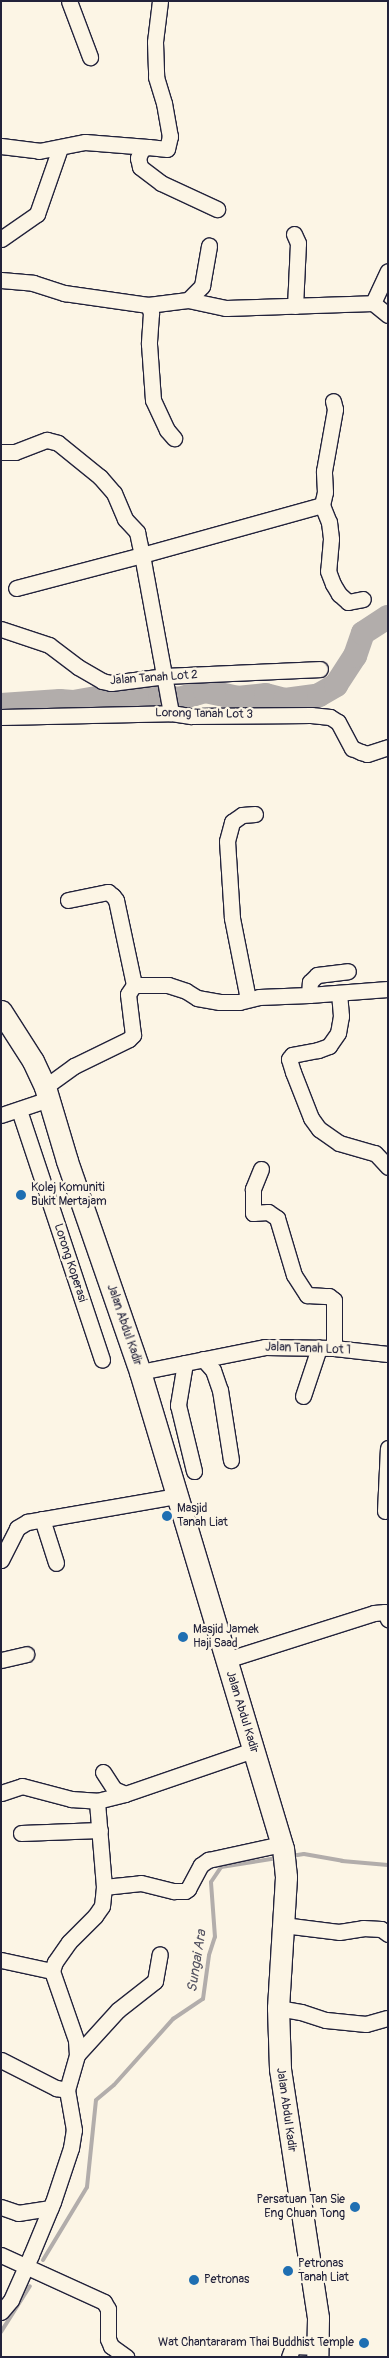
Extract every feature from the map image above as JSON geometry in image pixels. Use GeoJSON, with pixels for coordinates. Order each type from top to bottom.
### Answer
{"type":"FeatureCollection","features":[{"type":"Feature","properties":{"kind":"main road","name":"Jalan Abdul Kadir"},"geometry":{"type":"LineString","coordinates":[[1,1011],[33,1061],[47,1093],[67,1161],[140,1372],[283,1853],[283,1925],[278,2008],[280,2069],[318,2318],[318,2352]]}},
{"type":"Feature","properties":{"kind":"street"},"geometry":{"type":"LineString","coordinates":[[69,1],[90,57]]}},
{"type":"Feature","properties":{"kind":"street"},"geometry":{"type":"LineString","coordinates":[[1,146],[40,151],[85,142],[167,149],[170,136],[164,102],[156,77],[155,42],[160,1]]}},
{"type":"Feature","properties":{"kind":"street"},"geometry":{"type":"LineString","coordinates":[[148,147],[142,150],[138,158],[140,167],[161,183],[217,209]]}},
{"type":"Feature","properties":{"kind":"street"},"geometry":{"type":"LineString","coordinates":[[1,239],[37,214],[60,148]]}},
{"type":"Feature","properties":{"kind":"street"},"geometry":{"type":"LineString","coordinates":[[294,234],[298,243],[294,306]]}},
{"type":"Feature","properties":{"kind":"street"},"geometry":{"type":"LineString","coordinates":[[188,300],[202,286],[209,246]]}},
{"type":"Feature","properties":{"kind":"street"},"geometry":{"type":"LineString","coordinates":[[373,303],[388,271]]}},
{"type":"Feature","properties":{"kind":"street"},"geometry":{"type":"LineString","coordinates":[[1,280],[33,283],[64,293],[148,305],[188,300],[226,308],[373,303],[388,315]]}},
{"type":"Feature","properties":{"kind":"street"},"geometry":{"type":"LineString","coordinates":[[148,305],[151,313],[148,344],[153,400],[163,423],[174,438]]}},
{"type":"Feature","properties":{"kind":"street"},"geometry":{"type":"LineString","coordinates":[[333,401],[335,409],[324,471],[325,492],[322,504],[329,522],[331,540],[328,571],[339,594],[348,602],[363,599]]}},
{"type":"Feature","properties":{"kind":"street"},"geometry":{"type":"LineString","coordinates":[[1,452],[15,452],[47,440],[58,443],[100,477],[114,493],[125,519],[137,532],[170,708]]}},
{"type":"Feature","properties":{"kind":"street"},"geometry":{"type":"LineString","coordinates":[[16,588],[142,555],[322,504]]}},
{"type":"Feature","properties":{"kind":"street","name":"Jalan Tanah Lot 2"},"geometry":{"type":"LineString","coordinates":[[1,629],[49,645],[102,681],[111,683],[166,681],[320,669]]}},
{"type":"Feature","properties":{"kind":"street","name":"Lorong Tanah Lot 3"},"geometry":{"type":"LineString","coordinates":[[1,718],[170,708],[191,716],[311,715],[330,717],[338,722],[352,748],[367,754],[388,747]]}},
{"type":"Feature","properties":{"kind":"street"},"geometry":{"type":"LineString","coordinates":[[248,999],[232,918],[227,841],[232,822],[242,815],[255,814]]}},
{"type":"Feature","properties":{"kind":"street"},"geometry":{"type":"LineString","coordinates":[[1,1116],[20,1110],[47,1093],[74,1066],[130,1039],[133,1035],[128,994],[134,985],[116,900],[108,892],[68,900]]}},
{"type":"Feature","properties":{"kind":"street"},"geometry":{"type":"LineString","coordinates":[[309,996],[310,982],[317,975],[348,971]]}},
{"type":"Feature","properties":{"kind":"street"},"geometry":{"type":"LineString","coordinates":[[134,985],[168,985],[186,991],[198,998],[220,1002],[239,1002],[259,996],[309,996],[388,989]]}},
{"type":"Feature","properties":{"kind":"street"},"geometry":{"type":"LineString","coordinates":[[339,993],[341,1016],[338,1033],[329,1046],[292,1055],[289,1059],[311,1118],[319,1129],[339,1143],[375,1153],[388,1167]]}},
{"type":"Feature","properties":{"kind":"street","name":"Lorong Koperasi"},"geometry":{"type":"LineString","coordinates":[[20,1110],[102,1360]]}},
{"type":"Feature","properties":{"kind":"street"},"geometry":{"type":"LineString","coordinates":[[261,1169],[253,1189],[253,1212],[268,1212],[277,1218],[294,1275],[306,1295],[329,1296],[334,1300],[326,1348],[303,1396]]}},
{"type":"Feature","properties":{"kind":"street","name":"Jalan Tanah Lot 1"},"geometry":{"type":"LineString","coordinates":[[140,1372],[265,1346],[326,1348],[388,1354]]}},
{"type":"Feature","properties":{"kind":"street"},"geometry":{"type":"LineString","coordinates":[[203,1359],[214,1370],[220,1390],[231,1460]]}},
{"type":"Feature","properties":{"kind":"street"},"geometry":{"type":"LineString","coordinates":[[185,1363],[178,1405],[194,1471]]}},
{"type":"Feature","properties":{"kind":"street"},"geometry":{"type":"LineString","coordinates":[[385,1511],[388,1448]]}},
{"type":"Feature","properties":{"kind":"street"},"geometry":{"type":"LineString","coordinates":[[1,1560],[17,1528],[27,1522],[176,1496]]}},
{"type":"Feature","properties":{"kind":"street"},"geometry":{"type":"LineString","coordinates":[[42,1519],[56,1562]]}},
{"type":"Feature","properties":{"kind":"street"},"geometry":{"type":"LineString","coordinates":[[226,1660],[374,1614],[385,1612],[388,1619]]}},
{"type":"Feature","properties":{"kind":"street"},"geometry":{"type":"LineString","coordinates":[[1,1660],[26,1654]]}},
{"type":"Feature","properties":{"kind":"street"},"geometry":{"type":"LineString","coordinates":[[1,1793],[22,1786],[71,1799],[97,1801],[125,1794],[253,1750]]}},
{"type":"Feature","properties":{"kind":"street"},"geometry":{"type":"LineString","coordinates":[[103,1772],[114,1789],[125,1794]]}},
{"type":"Feature","properties":{"kind":"street"},"geometry":{"type":"LineString","coordinates":[[78,2055],[76,2040],[52,1971],[55,1962],[69,1942],[95,1916],[102,1906],[104,1887],[97,1801]]}},
{"type":"Feature","properties":{"kind":"street"},"geometry":{"type":"LineString","coordinates":[[21,1833],[100,1830]]}},
{"type":"Feature","properties":{"kind":"street"},"geometry":{"type":"LineString","coordinates":[[104,1887],[142,1883],[174,1891],[185,1891],[188,1889],[201,1865],[208,1860],[283,1853]]}},
{"type":"Feature","properties":{"kind":"street"},"geometry":{"type":"LineString","coordinates":[[283,1925],[339,1932],[362,1928],[381,1929],[388,1934]]}},
{"type":"Feature","properties":{"kind":"street"},"geometry":{"type":"LineString","coordinates":[[1,2312],[11,2300],[51,2208],[71,2148],[74,2130],[67,2090],[78,2055],[112,2016],[133,1996],[155,1981],[160,1954]]}},
{"type":"Feature","properties":{"kind":"street"},"geometry":{"type":"LineString","coordinates":[[1,1960],[52,1971]]}},
{"type":"Feature","properties":{"kind":"street"},"geometry":{"type":"LineString","coordinates":[[278,2008],[301,2012],[326,2020],[366,2024],[387,2018]]}},
{"type":"Feature","properties":{"kind":"street"},"geometry":{"type":"LineString","coordinates":[[1,2060],[56,2088],[67,2090]]}},
{"type":"Feature","properties":{"kind":"street"},"geometry":{"type":"LineString","coordinates":[[1,2207],[18,2213],[51,2208]]}},
{"type":"Feature","properties":{"kind":"street"},"geometry":{"type":"LineString","coordinates":[[1,2255],[104,2302],[108,2309],[108,2339],[111,2346],[126,2357]]}},
{"type":"Feature","properties":{"kind":"street"},"geometry":{"type":"LineString","coordinates":[[289,2357],[293,2346],[318,2352]]}},
{"type":"Feature","properties":{"kind":"waterway"},"geometry":{"type":"LineString","coordinates":[[1,705],[60,701],[73,702],[120,694],[179,699],[205,691],[237,698],[266,695],[285,700],[319,695],[336,685],[355,656],[363,633],[388,617]]}},
{"type":"Feature","properties":{"kind":"waterway","name":"Sungai Ara"},"geometry":{"type":"LineString","coordinates":[[291,1856],[304,1854],[342,1861],[388,1865]]}},
{"type":"Feature","properties":{"kind":"waterway","name":"Sungai Ara"},"geometry":{"type":"LineString","coordinates":[[43,2260],[87,2187],[96,2100],[114,2085],[173,2019],[203,1999],[209,1955],[215,1937],[211,1882],[221,1867],[277,1858]]}},
{"type":"Feature","properties":{"kind":"waterway","name":"Sungai Ara"},"geometry":{"type":"LineString","coordinates":[[1,2332],[30,2286]]}},
{"type":"Feature","properties":{"kind":"place","name":"Kolej Komuniti Bukit Mertajam"},"geometry":{"type":"Point","coordinates":[21,1195]}},
{"type":"Feature","properties":{"kind":"place","name":"Masjid Tanah Liat"},"geometry":{"type":"Point","coordinates":[167,1516]}},
{"type":"Feature","properties":{"kind":"place","name":"Masjid Jamek Haji Saad"},"geometry":{"type":"Point","coordinates":[183,1637]}},
{"type":"Feature","properties":{"kind":"place","name":"Persatuan Tan Sie Eng Chuan Tong"},"geometry":{"type":"Point","coordinates":[355,2207]}},
{"type":"Feature","properties":{"kind":"place","name":"Petronas Tanah Liat"},"geometry":{"type":"Point","coordinates":[288,2271]}},
{"type":"Feature","properties":{"kind":"place","name":"Petronas"},"geometry":{"type":"Point","coordinates":[194,2280]}},
{"type":"Feature","properties":{"kind":"place","name":"Wat Chantararam Thai Buddhist Temple"},"geometry":{"type":"Point","coordinates":[364,2343]}}]}
